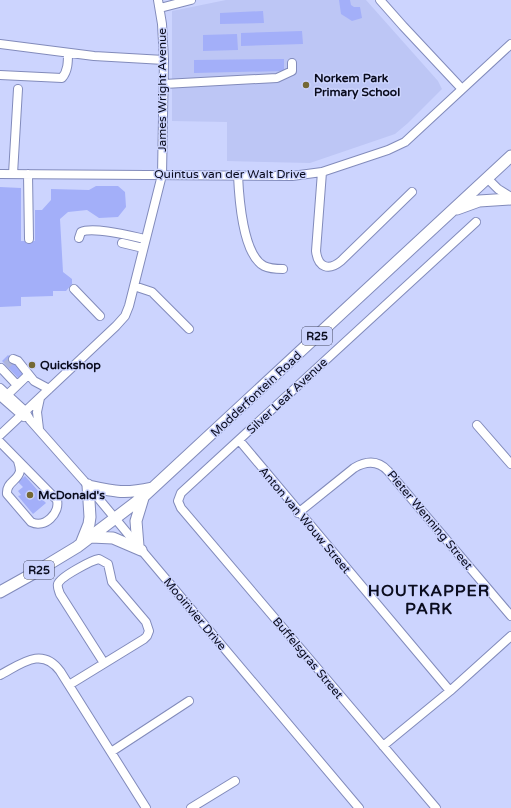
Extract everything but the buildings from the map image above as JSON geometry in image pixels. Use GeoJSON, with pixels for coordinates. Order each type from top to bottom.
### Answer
{"type":"FeatureCollection","features":[{"type":"Feature","properties":{"kind":"main road","name":"Modderfontein Road"},"geometry":{"type":"LineString","coordinates":[[0,592],[48,565],[92,537],[143,497],[511,156]]}},
{"type":"Feature","properties":{"kind":"main road"},"geometry":{"type":"LineString","coordinates":[[450,212],[479,201],[511,198]]}},
{"type":"Feature","properties":{"kind":"main road"},"geometry":{"type":"LineString","coordinates":[[81,544],[89,524],[90,517],[88,486],[121,493],[154,487]]}},
{"type":"Feature","properties":{"kind":"main road"},"geometry":{"type":"LineString","coordinates":[[92,537],[113,538],[139,548],[136,521],[143,497]]}},
{"type":"Feature","properties":{"kind":"street"},"geometry":{"type":"LineString","coordinates":[[159,4],[191,0]]}},
{"type":"Feature","properties":{"kind":"street"},"geometry":{"type":"LineString","coordinates":[[380,0],[462,89]]}},
{"type":"Feature","properties":{"kind":"street","name":"James Wright Avenue"},"geometry":{"type":"LineString","coordinates":[[0,435],[121,321],[127,312],[162,175],[164,60],[159,4]]}},
{"type":"Feature","properties":{"kind":"street"},"geometry":{"type":"LineString","coordinates":[[0,44],[94,56],[164,60]]}},
{"type":"Feature","properties":{"kind":"street","name":"Quintus van der Walt Drive"},"geometry":{"type":"LineString","coordinates":[[0,174],[292,176],[322,172],[388,150],[405,142],[511,44]]}},
{"type":"Feature","properties":{"kind":"street"},"geometry":{"type":"LineString","coordinates":[[0,75],[62,78],[66,73],[68,53]]}},
{"type":"Feature","properties":{"kind":"street"},"geometry":{"type":"LineString","coordinates":[[164,84],[277,78],[292,71],[292,63]]}},
{"type":"Feature","properties":{"kind":"street"},"geometry":{"type":"LineString","coordinates":[[13,174],[18,89]]}},
{"type":"Feature","properties":{"kind":"street"},"geometry":{"type":"LineString","coordinates":[[322,172],[316,252],[317,257],[324,266],[333,266],[341,261],[412,192]]}},
{"type":"Feature","properties":{"kind":"street"},"geometry":{"type":"LineString","coordinates":[[28,174],[29,239]]}},
{"type":"Feature","properties":{"kind":"street"},"geometry":{"type":"LineString","coordinates":[[238,175],[241,213],[252,253],[264,266],[283,269]]}},
{"type":"Feature","properties":{"kind":"street"},"geometry":{"type":"LineString","coordinates":[[487,178],[498,189],[511,198]]}},
{"type":"Feature","properties":{"kind":"street","name":"Silver Leaf Avenue"},"geometry":{"type":"LineString","coordinates":[[181,508],[178,501],[181,493],[476,222]]}},
{"type":"Feature","properties":{"kind":"street"},"geometry":{"type":"LineString","coordinates":[[79,238],[81,232],[86,230],[104,231],[143,248]]}},
{"type":"Feature","properties":{"kind":"street"},"geometry":{"type":"LineString","coordinates":[[123,239],[145,239]]}},
{"type":"Feature","properties":{"kind":"street"},"geometry":{"type":"LineString","coordinates":[[134,286],[152,292],[188,329]]}},
{"type":"Feature","properties":{"kind":"street"},"geometry":{"type":"LineString","coordinates":[[74,289],[100,316]]}},
{"type":"Feature","properties":{"kind":"street"},"geometry":{"type":"LineString","coordinates":[[12,359],[18,362],[34,381],[49,389]]}},
{"type":"Feature","properties":{"kind":"street"},"geometry":{"type":"LineString","coordinates":[[2,367],[17,385]]}},
{"type":"Feature","properties":{"kind":"street"},"geometry":{"type":"LineString","coordinates":[[6,398],[28,375]]}},
{"type":"Feature","properties":{"kind":"street","name":"Mooirivier Drive"},"geometry":{"type":"LineString","coordinates":[[0,388],[6,398],[30,420],[88,486],[359,808]]}},
{"type":"Feature","properties":{"kind":"street"},"geometry":{"type":"LineString","coordinates":[[6,398],[21,401],[38,399],[38,429]]}},
{"type":"Feature","properties":{"kind":"street"},"geometry":{"type":"LineString","coordinates":[[6,398],[11,416],[8,427]]}},
{"type":"Feature","properties":{"kind":"street"},"geometry":{"type":"LineString","coordinates":[[477,424],[511,464]]}},
{"type":"Feature","properties":{"kind":"street","name":"Anton van Wouw Street"},"geometry":{"type":"LineString","coordinates":[[239,440],[450,691]]}},
{"type":"Feature","properties":{"kind":"street"},"geometry":{"type":"LineString","coordinates":[[0,442],[57,500],[57,511],[42,524],[35,524],[31,522],[7,494],[8,486],[19,474],[18,461]]}},
{"type":"Feature","properties":{"kind":"street","name":"Pieter Wenning Street"},"geometry":{"type":"LineString","coordinates":[[298,512],[359,465],[370,462],[380,464],[388,471],[511,616]]}},
{"type":"Feature","properties":{"kind":"street","name":"Buffelsgras Street"},"geometry":{"type":"LineString","coordinates":[[181,508],[436,808]]}},
{"type":"Feature","properties":{"kind":"street"},"geometry":{"type":"LineString","coordinates":[[69,685],[144,639],[148,634],[149,628],[146,622],[112,582],[109,567],[102,560],[96,560],[64,577],[58,584],[58,590],[104,663]]}},
{"type":"Feature","properties":{"kind":"street"},"geometry":{"type":"LineString","coordinates":[[383,746],[450,691],[511,636]]}},
{"type":"Feature","properties":{"kind":"street"},"geometry":{"type":"LineString","coordinates":[[0,675],[34,658],[48,660],[56,666],[146,808]]}},
{"type":"Feature","properties":{"kind":"street"},"geometry":{"type":"LineString","coordinates":[[111,752],[189,701]]}},
{"type":"Feature","properties":{"kind":"street"},"geometry":{"type":"LineString","coordinates":[[191,808],[235,781]]}},
{"type":"Feature","properties":{"kind":"shaded area","name":"Norkem Park Primary School"},"geometry":{"type":"Polygon","coordinates":[[[226,0],[366,0],[438,81],[442,89],[395,134],[310,163],[227,161],[227,122],[172,121],[172,11],[226,0]]]}},
{"type":"Feature","properties":{"kind":"tunnel"},"geometry":{"type":"LineString","coordinates":[[6,365],[13,359]]}},
{"type":"Feature","properties":{"kind":"place","name":"Norkem Park Primary School"},"geometry":{"type":"Point","coordinates":[306,85]}},
{"type":"Feature","properties":{"kind":"place","name":"Quickshop"},"geometry":{"type":"Point","coordinates":[32,365]}},
{"type":"Feature","properties":{"kind":"place","name":"McDonald's"},"geometry":{"type":"Point","coordinates":[30,495]}},
{"type":"Feature","properties":{"kind":"district","name":"HOUTKAPPER PARK"},"geometry":{"type":"Point","coordinates":[429,599]}}]}
